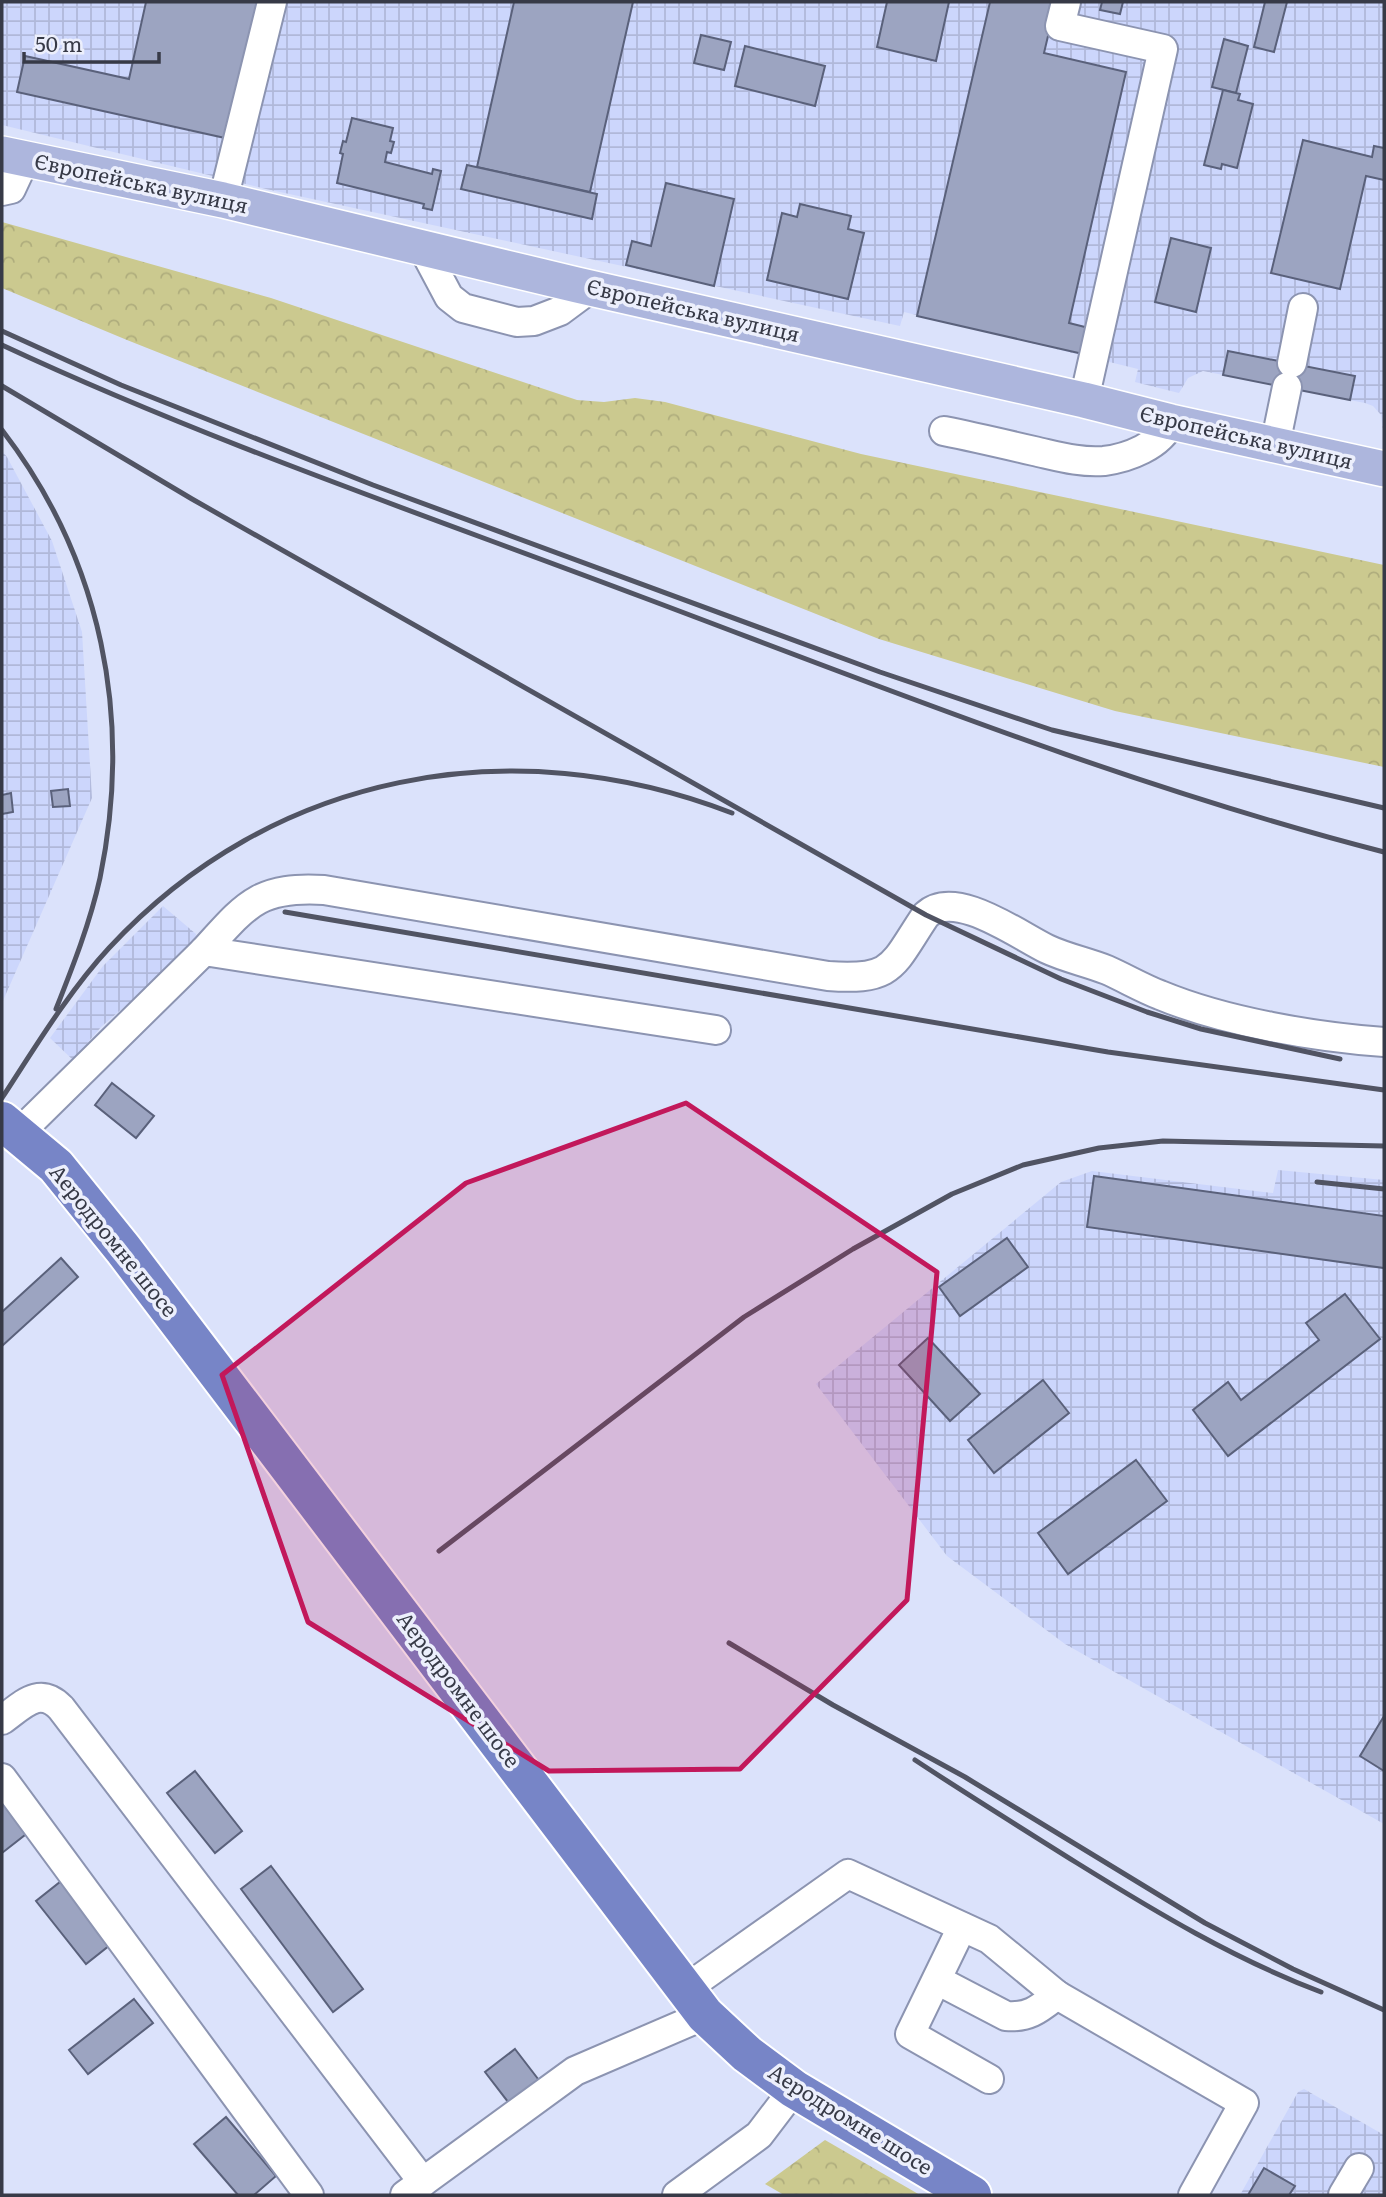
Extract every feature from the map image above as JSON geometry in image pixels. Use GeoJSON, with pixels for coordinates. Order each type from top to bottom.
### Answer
{"type":"FeatureCollection","features":[{"type":"Feature","properties":{"kind":"highway","name":"Аеродромне шосе"},"geometry":{"type":"LineString","coordinates":[[10,1127],[56,1166],[122,1249],[694,2002],[747,2054],[794,2090],[972,2195]]}},
{"type":"Feature","properties":{"kind":"main road","name":"Європейська вулиця"},"geometry":{"type":"LineString","coordinates":[[13,156],[223,200],[424,250],[1384,469]]}},
{"type":"Feature","properties":{"kind":"street"},"geometry":{"type":"LineString","coordinates":[[223,200],[272,2]]}},
{"type":"Feature","properties":{"kind":"street"},"geometry":{"type":"LineString","coordinates":[[1066,2],[1060,26],[1163,49],[1084,400]]}},
{"type":"Feature","properties":{"kind":"street"},"geometry":{"type":"LineString","coordinates":[[2,191],[11,190],[15,185],[13,156]]}},
{"type":"Feature","properties":{"kind":"street"},"geometry":{"type":"LineString","coordinates":[[424,250],[449,297],[463,308],[517,322],[534,321],[560,311],[591,288]]}},
{"type":"Feature","properties":{"kind":"street"},"geometry":{"type":"LineString","coordinates":[[1275,445],[1303,308]]}},
{"type":"Feature","properties":{"kind":"street"},"geometry":{"type":"LineString","coordinates":[[944,431],[1076,460],[1103,461],[1130,455],[1158,440],[1167,432],[1171,422]]}},
{"type":"Feature","properties":{"kind":"street"},"geometry":{"type":"LineString","coordinates":[[10,1127],[204,951],[235,917],[264,895],[294,888],[324,890],[828,976],[869,977],[881,973],[894,964],[926,915],[933,909],[946,905],[962,907],[1049,950],[1094,965],[1161,996],[1194,1007],[1261,1024],[1384,1042]]}},
{"type":"Feature","properties":{"kind":"street"},"geometry":{"type":"LineString","coordinates":[[204,951],[716,1030]]}},
{"type":"Feature","properties":{"kind":"street"},"geometry":{"type":"LineString","coordinates":[[2,1720],[40,1697],[48,1698],[61,1708],[414,2188],[575,2071],[694,2002],[848,1874],[989,1939],[1057,1995],[1244,2103],[1193,2195]]}},
{"type":"Feature","properties":{"kind":"street"},"geometry":{"type":"LineString","coordinates":[[2,1778],[309,2195]]}},
{"type":"Feature","properties":{"kind":"street"},"geometry":{"type":"LineString","coordinates":[[962,1927],[909,2034],[989,2079]]}},
{"type":"Feature","properties":{"kind":"street"},"geometry":{"type":"LineString","coordinates":[[937,1980],[1006,2015],[1018,2017],[1032,2014],[1057,1995]]}},
{"type":"Feature","properties":{"kind":"street"},"geometry":{"type":"LineString","coordinates":[[677,2195],[759,2135],[794,2090]]}},
{"type":"Feature","properties":{"kind":"street"},"geometry":{"type":"LineString","coordinates":[[1343,2195],[1359,2168]]}},
{"type":"Feature","properties":{"kind":"highlighted area"},"geometry":{"type":"Polygon","coordinates":[[[686,1103],[937,1272],[907,1600],[740,1769],[549,1771],[308,1622],[222,1375],[466,1183],[686,1103]]]}},
{"type":"Feature","properties":{"kind":"shaded area"},"geometry":{"type":"Polygon","coordinates":[[[2,2],[1384,2],[1384,439],[1381,415],[1373,406],[1365,403],[1203,371],[1188,378],[1179,393],[1135,382],[1138,369],[904,312],[900,326],[266,189],[2,125],[2,2]]]}},
{"type":"Feature","properties":{"kind":"shaded area"},"geometry":{"type":"Polygon","coordinates":[[[2,451],[52,541],[82,632],[92,798],[2,1003],[2,451]]]}},
{"type":"Feature","properties":{"kind":"shaded area"},"geometry":{"type":"Polygon","coordinates":[[[163,906],[196,934],[194,946],[101,1027],[73,1060],[50,1038],[103,966],[163,906]]]}},
{"type":"Feature","properties":{"kind":"shaded area"},"geometry":{"type":"Polygon","coordinates":[[[1278,1170],[1384,1180],[1384,1824],[1065,1644],[947,1556],[816,1384],[1061,1182],[1092,1171],[1273,1193],[1278,1170]]]}},
{"type":"Feature","properties":{"kind":"shaded area"},"geometry":{"type":"Polygon","coordinates":[[[1304,2089],[1384,2135],[1384,2195],[1240,2195],[1298,2092],[1304,2089]]]}},
{"type":"Feature","properties":{"kind":"green space"},"geometry":{"type":"Polygon","coordinates":[[[2,222],[271,298],[577,400],[604,402],[635,398],[665,402],[861,454],[1384,565],[1384,767],[1115,711],[879,639],[2,288],[2,222]]]}},
{"type":"Feature","properties":{"kind":"green space"},"geometry":{"type":"Polygon","coordinates":[[[825,2140],[920,2195],[784,2195],[765,2184],[825,2140]]]}},
{"type":"Feature","properties":{"kind":"building"},"geometry":{"type":"Polygon","coordinates":[[[146,2],[264,2],[234,140],[17,92],[25,56],[129,79],[146,2]]]}},
{"type":"Feature","properties":{"kind":"building"},"geometry":{"type":"Polygon","coordinates":[[[514,2],[633,2],[590,192],[477,167],[514,2]]]}},
{"type":"Feature","properties":{"kind":"building"},"geometry":{"type":"Polygon","coordinates":[[[887,2],[949,2],[936,61],[877,47],[887,2]]]}},
{"type":"Feature","properties":{"kind":"building"},"geometry":{"type":"Polygon","coordinates":[[[990,2],[1056,2],[1044,53],[1126,72],[1069,323],[1089,328],[1083,354],[917,316],[990,2]]]}},
{"type":"Feature","properties":{"kind":"building"},"geometry":{"type":"Polygon","coordinates":[[[1102,2],[1123,2],[1120,14],[1100,10],[1102,2]]]}},
{"type":"Feature","properties":{"kind":"building"},"geometry":{"type":"Polygon","coordinates":[[[1265,2],[1287,2],[1274,52],[1254,47],[1265,2]]]}},
{"type":"Feature","properties":{"kind":"building"},"geometry":{"type":"Polygon","coordinates":[[[701,35],[731,42],[724,70],[694,63],[701,35]]]}},
{"type":"Feature","properties":{"kind":"building"},"geometry":{"type":"Polygon","coordinates":[[[1224,39],[1248,46],[1236,93],[1212,87],[1224,39]]]}},
{"type":"Feature","properties":{"kind":"building"},"geometry":{"type":"Polygon","coordinates":[[[745,46],[825,66],[815,106],[735,86],[745,46]]]}},
{"type":"Feature","properties":{"kind":"building"},"geometry":{"type":"Polygon","coordinates":[[[1223,90],[1240,94],[1238,100],[1253,104],[1237,168],[1222,164],[1221,169],[1204,165],[1223,90]]]}},
{"type":"Feature","properties":{"kind":"building"},"geometry":{"type":"Polygon","coordinates":[[[352,118],[393,128],[390,141],[394,142],[391,153],[387,152],[385,162],[432,174],[433,169],[441,171],[432,210],[423,208],[424,204],[337,183],[343,154],[340,153],[343,141],[346,142],[352,118]]]}},
{"type":"Feature","properties":{"kind":"building"},"geometry":{"type":"Polygon","coordinates":[[[1303,140],[1372,157],[1374,146],[1384,148],[1384,180],[1366,176],[1340,289],[1271,273],[1303,140]]]}},
{"type":"Feature","properties":{"kind":"building"},"geometry":{"type":"Polygon","coordinates":[[[467,165],[597,194],[592,219],[461,189],[467,165]]]}},
{"type":"Feature","properties":{"kind":"building"},"geometry":{"type":"Polygon","coordinates":[[[666,183],[734,199],[714,286],[626,265],[632,241],[651,246],[666,183]]]}},
{"type":"Feature","properties":{"kind":"building"},"geometry":{"type":"Polygon","coordinates":[[[800,204],[851,216],[848,229],[864,233],[848,299],[767,280],[782,213],[797,217],[800,204]]]}},
{"type":"Feature","properties":{"kind":"building"},"geometry":{"type":"Polygon","coordinates":[[[1171,238],[1211,248],[1196,312],[1155,302],[1171,238]]]}},
{"type":"Feature","properties":{"kind":"building"},"geometry":{"type":"Polygon","coordinates":[[[1228,351],[1355,376],[1350,400],[1223,375],[1228,351]]]}},
{"type":"Feature","properties":{"kind":"building"},"geometry":{"type":"Polygon","coordinates":[[[68,789],[70,806],[53,807],[51,791],[68,789]]]}},
{"type":"Feature","properties":{"kind":"building"},"geometry":{"type":"Polygon","coordinates":[[[11,793],[13,812],[2,814],[2,795],[11,793]]]}},
{"type":"Feature","properties":{"kind":"building"},"geometry":{"type":"Polygon","coordinates":[[[112,1083],[154,1116],[136,1138],[95,1105],[112,1083]]]}},
{"type":"Feature","properties":{"kind":"building"},"geometry":{"type":"Polygon","coordinates":[[[1094,1176],[1384,1216],[1384,1268],[1087,1227],[1094,1176]]]}},
{"type":"Feature","properties":{"kind":"building"},"geometry":{"type":"Polygon","coordinates":[[[1007,1238],[1028,1267],[960,1316],[939,1287],[1007,1238]]]}},
{"type":"Feature","properties":{"kind":"building"},"geometry":{"type":"Polygon","coordinates":[[[61,1258],[78,1277],[2,1346],[2,1312],[61,1258]]]}},
{"type":"Feature","properties":{"kind":"building"},"geometry":{"type":"Polygon","coordinates":[[[1345,1294],[1380,1339],[1228,1456],[1193,1410],[1228,1382],[1241,1400],[1319,1340],[1306,1323],[1345,1294]]]}},
{"type":"Feature","properties":{"kind":"building"},"geometry":{"type":"Polygon","coordinates":[[[928,1338],[980,1394],[950,1421],[899,1365],[928,1338]]]}},
{"type":"Feature","properties":{"kind":"building"},"geometry":{"type":"Polygon","coordinates":[[[1043,1380],[1069,1413],[994,1473],[968,1440],[1043,1380]]]}},
{"type":"Feature","properties":{"kind":"building"},"geometry":{"type":"Polygon","coordinates":[[[1136,1460],[1167,1501],[1068,1574],[1038,1533],[1136,1460]]]}},
{"type":"Feature","properties":{"kind":"building"},"geometry":{"type":"Polygon","coordinates":[[[1384,1716],[1384,1771],[1360,1756],[1384,1716]]]}},
{"type":"Feature","properties":{"kind":"building"},"geometry":{"type":"Polygon","coordinates":[[[195,1771],[242,1831],[215,1853],[167,1793],[195,1771]]]}},
{"type":"Feature","properties":{"kind":"building"},"geometry":{"type":"Polygon","coordinates":[[[2,1795],[30,1831],[2,1853],[2,1795]]]}},
{"type":"Feature","properties":{"kind":"building"},"geometry":{"type":"Polygon","coordinates":[[[271,1866],[363,1989],[333,2012],[241,1889],[271,1866]]]}},
{"type":"Feature","properties":{"kind":"building"},"geometry":{"type":"Polygon","coordinates":[[[65,1878],[115,1941],[86,1964],[36,1901],[65,1878]]]}},
{"type":"Feature","properties":{"kind":"building"},"geometry":{"type":"Polygon","coordinates":[[[134,1999],[153,2023],[88,2074],[69,2050],[134,1999]]]}},
{"type":"Feature","properties":{"kind":"building"},"geometry":{"type":"Polygon","coordinates":[[[515,2049],[545,2088],[515,2111],[485,2072],[515,2049]]]}},
{"type":"Feature","properties":{"kind":"building"},"geometry":{"type":"Polygon","coordinates":[[[226,2117],[276,2176],[254,2195],[238,2195],[194,2144],[226,2117]]]}},
{"type":"Feature","properties":{"kind":"building"},"geometry":{"type":"Polygon","coordinates":[[[1264,2168],[1295,2186],[1289,2195],[1248,2195],[1264,2168]]]}},
{"type":"Feature","properties":{"kind":"railway"},"geometry":{"type":"LineString","coordinates":[[2,331],[121,385],[373,485],[880,672],[1052,730],[1384,808]]}},
{"type":"Feature","properties":{"kind":"railway"},"geometry":{"type":"LineString","coordinates":[[2,345],[239,446],[1010,735],[1196,798],[1384,852]]}},
{"type":"Feature","properties":{"kind":"railway"},"geometry":{"type":"LineString","coordinates":[[2,386],[192,499],[926,915],[1061,979],[1147,1012],[1201,1029],[1340,1059]]}},
{"type":"Feature","properties":{"kind":"railway"},"geometry":{"type":"LineString","coordinates":[[2,430],[36,480],[64,532],[86,587],[101,643],[110,700],[113,759],[109,818],[100,878],[75,961],[56,1009]]}},
{"type":"Feature","properties":{"kind":"railway"},"geometry":{"type":"LineString","coordinates":[[2,1098],[52,1021],[94,965],[174,888],[244,841],[320,806],[399,783],[481,772],[565,773],[649,787],[732,813]]}},
{"type":"Feature","properties":{"kind":"railway"},"geometry":{"type":"LineString","coordinates":[[285,912],[1108,1052],[1384,1090]]}},
{"type":"Feature","properties":{"kind":"railway"},"geometry":{"type":"LineString","coordinates":[[439,1551],[744,1317],[853,1249],[952,1194],[1023,1165],[1099,1148],[1163,1141],[1384,1146]]}},
{"type":"Feature","properties":{"kind":"railway"},"geometry":{"type":"LineString","coordinates":[[1317,1182],[1384,1189]]}},
{"type":"Feature","properties":{"kind":"railway"},"geometry":{"type":"LineString","coordinates":[[729,1643],[833,1705],[965,1777],[1205,1923],[1293,1969],[1384,2010]]}},
{"type":"Feature","properties":{"kind":"railway"},"geometry":{"type":"LineString","coordinates":[[915,1760],[1166,1917],[1226,1950],[1321,1992]]}}]}
